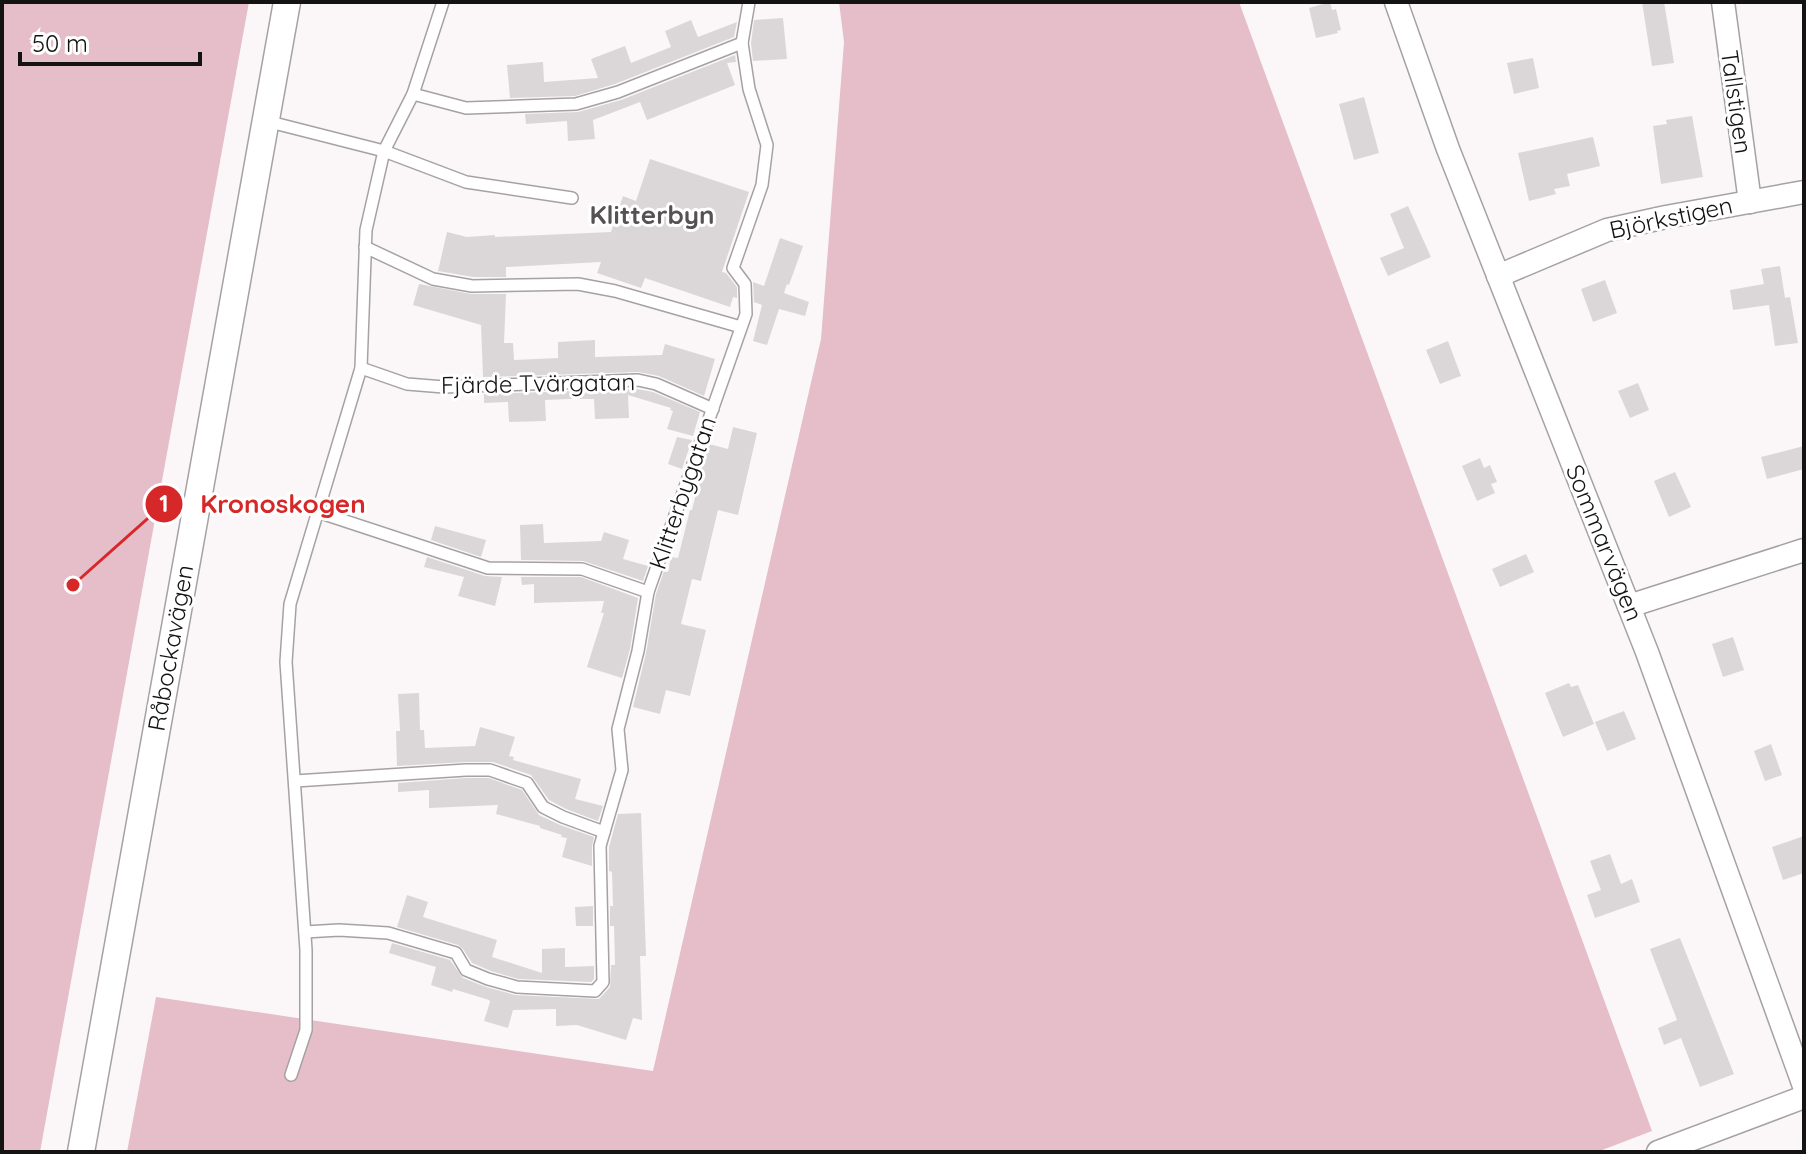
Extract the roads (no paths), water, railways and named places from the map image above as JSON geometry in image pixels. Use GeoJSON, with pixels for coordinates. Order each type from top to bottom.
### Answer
{"type":"FeatureCollection","features":[{"type":"Feature","properties":{"kind":"street","name":"Råbockavägen"},"geometry":{"type":"LineString","coordinates":[[81,1152],[287,2]]}},
{"type":"Feature","properties":{"kind":"street","name":"Sommarvägen"},"geometry":{"type":"LineString","coordinates":[[1396,2],[1448,149],[1647,652],[1804,1086]]}},
{"type":"Feature","properties":{"kind":"street","name":"Tallstigen"},"geometry":{"type":"LineString","coordinates":[[1723,2],[1750,202]]}},
{"type":"Feature","properties":{"kind":"street","name":"Björkstigen"},"geometry":{"type":"LineString","coordinates":[[1498,276],[1607,230],[1804,192]]}},
{"type":"Feature","properties":{"kind":"street"},"geometry":{"type":"LineString","coordinates":[[1629,606],[1804,550]]}},
{"type":"Feature","properties":{"kind":"street"},"geometry":{"type":"LineString","coordinates":[[1658,1152],[1804,1097]]}},
{"type":"Feature","properties":{"kind":"lane"},"geometry":{"type":"LineString","coordinates":[[291,1075],[306,1030],[305,932],[286,662],[290,604],[361,368],[366,230],[384,151],[413,94],[443,2]]}},
{"type":"Feature","properties":{"kind":"lane","name":"Klitterbygatan"},"geometry":{"type":"LineString","coordinates":[[305,932],[339,930],[388,933],[456,953],[466,970],[517,987],[595,991],[603,982],[600,846],[622,770],[618,729],[638,651],[648,592],[746,314],[745,284],[733,268],[762,185],[767,145],[749,89],[742,43],[749,2]]}},
{"type":"Feature","properties":{"kind":"lane"},"geometry":{"type":"LineString","coordinates":[[413,94],[466,108],[576,104],[618,92],[742,43]]}},
{"type":"Feature","properties":{"kind":"lane"},"geometry":{"type":"LineString","coordinates":[[266,120],[384,151],[466,182],[572,198]]}},
{"type":"Feature","properties":{"kind":"lane"},"geometry":{"type":"LineString","coordinates":[[365,247],[433,279],[472,286],[578,284],[615,291],[741,327]]}},
{"type":"Feature","properties":{"kind":"lane","name":"Fjärde Tvärgatan"},"geometry":{"type":"LineString","coordinates":[[361,368],[407,384],[444,387],[638,380],[656,384],[713,409]]}},
{"type":"Feature","properties":{"kind":"lane"},"geometry":{"type":"LineString","coordinates":[[318,512],[488,568],[582,569],[648,592]]}},
{"type":"Feature","properties":{"kind":"lane"},"geometry":{"type":"LineString","coordinates":[[295,781],[490,770],[527,783],[543,807],[604,832]]}},
{"type":"Feature","properties":{"kind":"place","name":"Kronoskogen"},"geometry":{"type":"Point","coordinates":[73,585]}},
{"type":"Feature","properties":{"kind":"district","name":"Klitterbyn"},"geometry":{"type":"Point","coordinates":[652,215]}}]}
